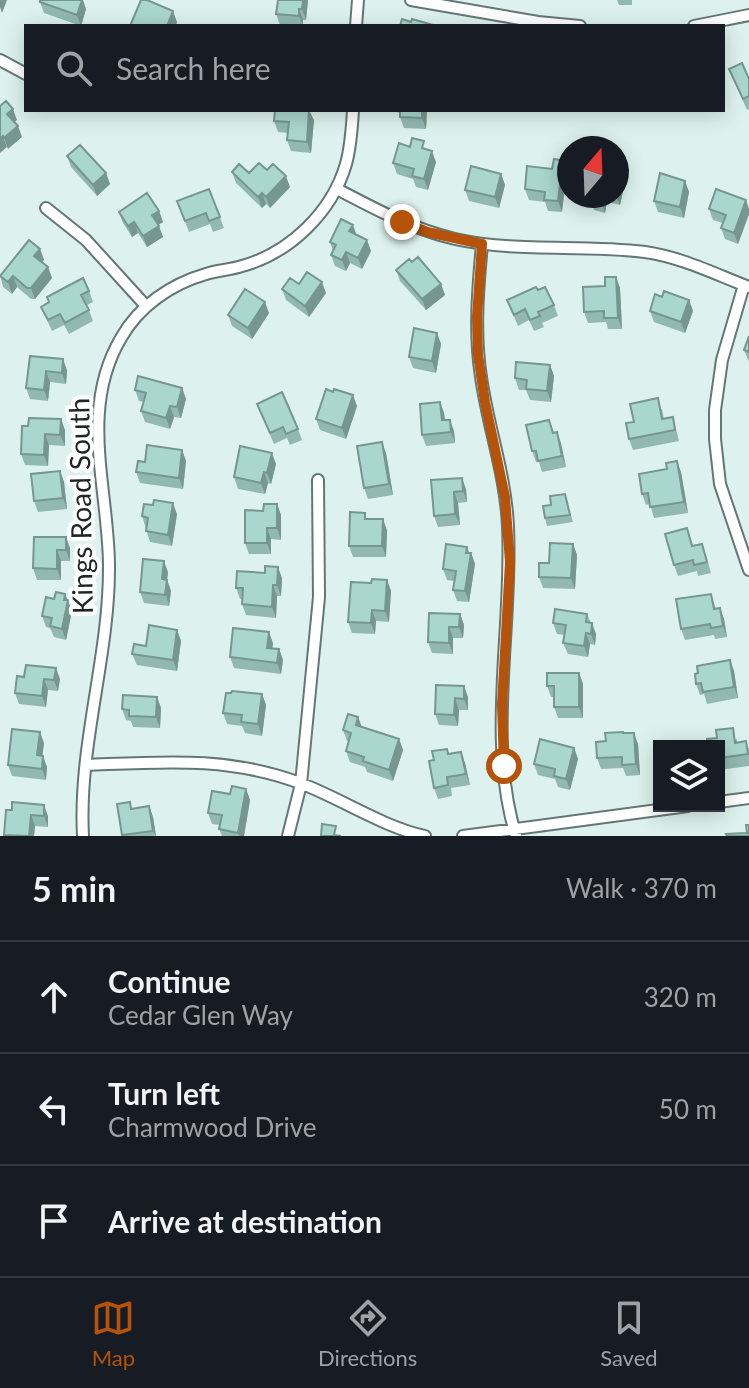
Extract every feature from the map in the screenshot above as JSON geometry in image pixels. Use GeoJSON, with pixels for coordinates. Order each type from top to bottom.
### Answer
{"type":"FeatureCollection","features":[{"type":"Feature","properties":{"kind":"street"},"geometry":{"type":"LineString","coordinates":[[356,24],[358,0]]}},
{"type":"Feature","properties":{"kind":"street"},"geometry":{"type":"LineString","coordinates":[[411,0],[559,24]]}},
{"type":"Feature","properties":{"kind":"street"},"geometry":{"type":"LineString","coordinates":[[704,24],[749,15]]}},
{"type":"Feature","properties":{"kind":"street"},"geometry":{"type":"LineString","coordinates":[[0,60],[24,73]]}},
{"type":"Feature","properties":{"kind":"street","name":"Kings Road South"},"geometry":{"type":"LineString","coordinates":[[83,836],[89,738],[109,594],[98,436],[99,396],[108,365],[122,335],[146,306],[169,290],[208,273],[244,266],[281,249],[309,226],[337,189],[348,154],[353,112]]}},
{"type":"Feature","properties":{"kind":"street"},"geometry":{"type":"LineString","coordinates":[[337,189],[415,227],[456,239],[512,247],[648,253],[675,259],[746,286],[722,360],[715,410],[715,439],[720,484],[749,570]]}},
{"type":"Feature","properties":{"kind":"street"},"geometry":{"type":"LineString","coordinates":[[46,208],[97,251],[146,306]]}},
{"type":"Feature","properties":{"kind":"street"},"geometry":{"type":"LineString","coordinates":[[482,244],[478,355],[508,521],[510,562],[502,705],[504,766],[515,833]]}},
{"type":"Feature","properties":{"kind":"street"},"geometry":{"type":"LineString","coordinates":[[288,836],[301,784],[319,597],[318,480]]}},
{"type":"Feature","properties":{"kind":"street"},"geometry":{"type":"LineString","coordinates":[[87,765],[207,762],[255,770],[301,784],[425,836]]}},
{"type":"Feature","properties":{"kind":"street"},"geometry":{"type":"LineString","coordinates":[[725,801],[749,798]]}},
{"type":"Feature","properties":{"kind":"street"},"geometry":{"type":"LineString","coordinates":[[463,836],[515,833],[653,811]]}},
{"type":"Feature","properties":{"kind":"building"},"geometry":{"type":"Polygon","coordinates":[[[40,0],[82,0],[77,15],[40,0]]]}},
{"type":"Feature","properties":{"kind":"building"},"geometry":{"type":"Polygon","coordinates":[[[141,0],[173,11],[168,24],[131,24],[141,0]]]}},
{"type":"Feature","properties":{"kind":"building"},"geometry":{"type":"Polygon","coordinates":[[[278,0],[303,0],[299,16],[276,14],[278,0]]]}},
{"type":"Feature","properties":{"kind":"building"},"geometry":{"type":"Polygon","coordinates":[[[402,19],[411,22],[412,19],[430,24],[401,24],[402,19]]]}},
{"type":"Feature","properties":{"kind":"building"},"geometry":{"type":"Polygon","coordinates":[[[742,63],[749,79],[749,96],[743,99],[729,69],[742,63]]]}},
{"type":"Feature","properties":{"kind":"building"},"geometry":{"type":"Polygon","coordinates":[[[6,101],[13,109],[7,114],[18,126],[0,139],[0,106],[6,101]]]}},
{"type":"Feature","properties":{"kind":"building"},"geometry":{"type":"Polygon","coordinates":[[[275,112],[309,112],[307,142],[287,140],[289,122],[274,121],[275,112]]]}},
{"type":"Feature","properties":{"kind":"building"},"geometry":{"type":"Polygon","coordinates":[[[400,112],[422,112],[422,118],[400,117],[400,112]]]}},
{"type":"Feature","properties":{"kind":"building"},"geometry":{"type":"Polygon","coordinates":[[[412,138],[424,141],[422,148],[432,151],[424,179],[412,176],[414,169],[393,163],[399,143],[410,147],[412,138]]]}},
{"type":"Feature","properties":{"kind":"building"},"geometry":{"type":"Polygon","coordinates":[[[80,145],[106,173],[93,185],[67,156],[80,145]]]}},
{"type":"Feature","properties":{"kind":"building"},"geometry":{"type":"Polygon","coordinates":[[[554,159],[557,160],[557,201],[544,200],[545,192],[525,189],[527,166],[552,169],[554,159]]]}},
{"type":"Feature","properties":{"kind":"building"},"geometry":{"type":"Polygon","coordinates":[[[259,163],[267,170],[273,164],[286,176],[266,197],[262,193],[258,197],[232,172],[239,164],[249,173],[259,163]]]}},
{"type":"Feature","properties":{"kind":"building"},"geometry":{"type":"Polygon","coordinates":[[[471,166],[501,174],[495,197],[465,190],[471,166]]]}},
{"type":"Feature","properties":{"kind":"building"},"geometry":{"type":"Polygon","coordinates":[[[660,173],[685,181],[680,207],[654,201],[660,173]]]}},
{"type":"Feature","properties":{"kind":"building"},"geometry":{"type":"Polygon","coordinates":[[[209,189],[220,217],[209,221],[206,213],[185,221],[177,201],[209,189]]]}},
{"type":"Feature","properties":{"kind":"building"},"geometry":{"type":"Polygon","coordinates":[[[716,189],[746,200],[734,233],[721,228],[726,215],[709,209],[716,189]]]}},
{"type":"Feature","properties":{"kind":"building"},"geometry":{"type":"Polygon","coordinates":[[[147,193],[159,211],[152,215],[159,226],[143,236],[134,222],[128,226],[119,212],[147,193]]]}},
{"type":"Feature","properties":{"kind":"building"},"geometry":{"type":"Polygon","coordinates":[[[341,219],[353,225],[349,231],[367,240],[358,258],[346,252],[342,260],[331,255],[336,245],[330,242],[341,219]]]}},
{"type":"Feature","properties":{"kind":"building"},"geometry":{"type":"Polygon","coordinates":[[[29,240],[40,249],[34,256],[48,267],[31,288],[27,288],[13,276],[8,282],[0,276],[29,240]]]}},
{"type":"Feature","properties":{"kind":"building"},"geometry":{"type":"Polygon","coordinates":[[[418,257],[441,284],[422,299],[396,270],[409,259],[412,262],[418,257]]]}},
{"type":"Feature","properties":{"kind":"building"},"geometry":{"type":"Polygon","coordinates":[[[307,272],[322,282],[305,306],[282,289],[290,278],[299,284],[307,272]]]}},
{"type":"Feature","properties":{"kind":"building"},"geometry":{"type":"Polygon","coordinates":[[[605,277],[616,277],[618,318],[604,318],[604,311],[584,312],[583,287],[605,286],[605,277]]]}},
{"type":"Feature","properties":{"kind":"building"},"geometry":{"type":"Polygon","coordinates":[[[83,278],[89,291],[81,295],[89,310],[65,323],[60,314],[48,320],[41,307],[49,302],[47,297],[83,278]]]}},
{"type":"Feature","properties":{"kind":"building"},"geometry":{"type":"Polygon","coordinates":[[[536,287],[538,290],[545,287],[554,305],[538,312],[540,316],[530,320],[525,309],[514,315],[507,300],[536,287]]]}},
{"type":"Feature","properties":{"kind":"building"},"geometry":{"type":"Polygon","coordinates":[[[245,289],[265,302],[248,328],[228,315],[245,289]]]}},
{"type":"Feature","properties":{"kind":"building"},"geometry":{"type":"Polygon","coordinates":[[[664,291],[689,300],[681,322],[650,311],[655,294],[662,297],[664,291]]]}},
{"type":"Feature","properties":{"kind":"building"},"geometry":{"type":"Polygon","coordinates":[[[414,328],[437,333],[432,361],[409,357],[414,328]]]}},
{"type":"Feature","properties":{"kind":"building"},"geometry":{"type":"Polygon","coordinates":[[[30,356],[63,359],[62,373],[46,371],[44,390],[26,388],[30,356]]]}},
{"type":"Feature","properties":{"kind":"building"},"geometry":{"type":"Polygon","coordinates":[[[516,362],[550,365],[547,391],[526,389],[527,380],[515,378],[516,362]]]}},
{"type":"Feature","properties":{"kind":"building"},"geometry":{"type":"Polygon","coordinates":[[[138,376],[182,388],[177,407],[170,406],[166,418],[141,411],[146,393],[135,390],[138,376]]]}},
{"type":"Feature","properties":{"kind":"building"},"geometry":{"type":"Polygon","coordinates":[[[326,389],[353,395],[342,428],[316,419],[326,389]]]}},
{"type":"Feature","properties":{"kind":"building"},"geometry":{"type":"Polygon","coordinates":[[[282,392],[298,429],[286,434],[283,427],[270,433],[257,404],[282,392]]]}},
{"type":"Feature","properties":{"kind":"building"},"geometry":{"type":"Polygon","coordinates":[[[658,398],[662,419],[673,417],[675,430],[629,439],[626,423],[634,422],[630,404],[658,398]]]}},
{"type":"Feature","properties":{"kind":"building"},"geometry":{"type":"Polygon","coordinates":[[[440,402],[442,420],[450,420],[451,432],[422,435],[420,404],[440,402]]]}},
{"type":"Feature","properties":{"kind":"building"},"geometry":{"type":"Polygon","coordinates":[[[29,418],[61,419],[60,435],[45,434],[44,455],[21,454],[22,426],[28,426],[29,418]]]}},
{"type":"Feature","properties":{"kind":"building"},"geometry":{"type":"Polygon","coordinates":[[[549,420],[553,433],[557,432],[562,456],[538,461],[536,451],[532,451],[526,425],[549,420]]]}},
{"type":"Feature","properties":{"kind":"building"},"geometry":{"type":"Polygon","coordinates":[[[382,442],[389,484],[364,488],[357,446],[382,442]]]}},
{"type":"Feature","properties":{"kind":"building"},"geometry":{"type":"Polygon","coordinates":[[[147,445],[182,450],[179,478],[136,472],[138,461],[145,462],[147,445]]]}},
{"type":"Feature","properties":{"kind":"building"},"geometry":{"type":"Polygon","coordinates":[[[240,446],[272,453],[261,483],[234,477],[240,446]]]}},
{"type":"Feature","properties":{"kind":"building"},"geometry":{"type":"Polygon","coordinates":[[[677,461],[684,502],[650,507],[648,493],[642,494],[639,474],[667,469],[666,463],[677,461]]]}},
{"type":"Feature","properties":{"kind":"building"},"geometry":{"type":"Polygon","coordinates":[[[60,471],[63,498],[34,501],[31,474],[60,471]]]}},
{"type":"Feature","properties":{"kind":"building"},"geometry":{"type":"Polygon","coordinates":[[[462,478],[463,491],[454,492],[455,514],[434,516],[431,480],[462,478]]]}},
{"type":"Feature","properties":{"kind":"building"},"geometry":{"type":"Polygon","coordinates":[[[565,494],[570,515],[545,518],[543,506],[551,505],[550,496],[565,494]]]}},
{"type":"Feature","properties":{"kind":"building"},"geometry":{"type":"Polygon","coordinates":[[[154,500],[173,503],[168,535],[146,531],[148,518],[142,516],[144,504],[153,505],[154,500]]]}},
{"type":"Feature","properties":{"kind":"building"},"geometry":{"type":"Polygon","coordinates":[[[264,504],[277,504],[277,528],[267,528],[267,543],[245,543],[245,510],[263,511],[264,504]]]}},
{"type":"Feature","properties":{"kind":"building"},"geometry":{"type":"Polygon","coordinates":[[[350,512],[365,513],[365,519],[383,519],[382,546],[349,546],[350,512]]]}},
{"type":"Feature","properties":{"kind":"building"},"geometry":{"type":"Polygon","coordinates":[[[687,528],[692,546],[702,544],[707,562],[694,565],[693,560],[674,565],[665,534],[687,528]]]}},
{"type":"Feature","properties":{"kind":"building"},"geometry":{"type":"Polygon","coordinates":[[[34,537],[66,537],[66,550],[57,550],[57,569],[33,568],[34,537]]]}},
{"type":"Feature","properties":{"kind":"building"},"geometry":{"type":"Polygon","coordinates":[[[550,543],[573,544],[571,578],[539,577],[539,563],[549,563],[550,543]]]}},
{"type":"Feature","properties":{"kind":"building"},"geometry":{"type":"Polygon","coordinates":[[[446,544],[467,547],[466,553],[471,553],[465,591],[453,590],[456,571],[443,569],[446,544]]]}},
{"type":"Feature","properties":{"kind":"building"},"geometry":{"type":"Polygon","coordinates":[[[143,559],[164,561],[162,579],[167,580],[165,595],[140,592],[143,559]]]}},
{"type":"Feature","properties":{"kind":"building"},"geometry":{"type":"Polygon","coordinates":[[[265,566],[278,567],[272,607],[242,604],[243,588],[236,588],[237,571],[265,573],[265,566]]]}},
{"type":"Feature","properties":{"kind":"building"},"geometry":{"type":"Polygon","coordinates":[[[372,579],[387,580],[385,611],[372,610],[371,623],[348,622],[351,582],[371,583],[372,579]]]}},
{"type":"Feature","properties":{"kind":"building"},"geometry":{"type":"Polygon","coordinates":[[[56,592],[65,594],[64,600],[68,600],[62,629],[50,626],[52,618],[42,616],[46,597],[54,599],[56,592]]]}},
{"type":"Feature","properties":{"kind":"building"},"geometry":{"type":"Polygon","coordinates":[[[711,594],[714,609],[720,608],[723,626],[711,628],[710,624],[681,629],[676,599],[711,594]]]}},
{"type":"Feature","properties":{"kind":"building"},"geometry":{"type":"Polygon","coordinates":[[[555,609],[587,614],[586,622],[592,623],[591,634],[586,633],[584,646],[563,643],[566,625],[553,623],[555,609]]]}},
{"type":"Feature","properties":{"kind":"building"},"geometry":{"type":"Polygon","coordinates":[[[429,613],[460,614],[459,627],[449,627],[449,643],[428,642],[429,613]]]}},
{"type":"Feature","properties":{"kind":"building"},"geometry":{"type":"Polygon","coordinates":[[[149,625],[177,630],[173,660],[132,654],[134,644],[146,646],[149,625]]]}},
{"type":"Feature","properties":{"kind":"building"},"geometry":{"type":"Polygon","coordinates":[[[233,628],[269,632],[267,648],[279,649],[277,663],[230,657],[233,628]]]}},
{"type":"Feature","properties":{"kind":"building"},"geometry":{"type":"Polygon","coordinates":[[[730,660],[734,687],[703,692],[701,683],[696,684],[697,666],[730,660]]]}},
{"type":"Feature","properties":{"kind":"building"},"geometry":{"type":"Polygon","coordinates":[[[26,665],[56,668],[54,680],[44,679],[42,696],[15,693],[17,676],[24,677],[26,665]]]}},
{"type":"Feature","properties":{"kind":"building"},"geometry":{"type":"Polygon","coordinates":[[[547,673],[579,673],[579,707],[554,707],[554,686],[547,686],[547,673]]]}},
{"type":"Feature","properties":{"kind":"building"},"geometry":{"type":"Polygon","coordinates":[[[436,685],[464,686],[464,699],[455,698],[454,715],[435,714],[436,685]]]}},
{"type":"Feature","properties":{"kind":"building"},"geometry":{"type":"Polygon","coordinates":[[[226,693],[262,694],[258,724],[241,722],[242,715],[223,713],[226,693]]]}},
{"type":"Feature","properties":{"kind":"building"},"geometry":{"type":"Polygon","coordinates":[[[123,695],[157,697],[156,717],[129,716],[129,710],[122,709],[123,695]]]}},
{"type":"Feature","properties":{"kind":"building"},"geometry":{"type":"Polygon","coordinates":[[[348,714],[358,717],[356,725],[399,739],[389,770],[346,751],[351,733],[343,730],[348,714]]]}},
{"type":"Feature","properties":{"kind":"building"},"geometry":{"type":"Polygon","coordinates":[[[733,728],[735,743],[746,741],[748,754],[725,757],[725,740],[707,740],[717,738],[716,730],[733,728]]]}},
{"type":"Feature","properties":{"kind":"building"},"geometry":{"type":"Polygon","coordinates":[[[12,729],[40,732],[37,755],[43,756],[42,769],[8,765],[12,729]]]}},
{"type":"Feature","properties":{"kind":"building"},"geometry":{"type":"Polygon","coordinates":[[[605,733],[634,733],[636,764],[622,765],[622,757],[597,758],[596,742],[606,741],[605,733]]]}},
{"type":"Feature","properties":{"kind":"building"},"geometry":{"type":"Polygon","coordinates":[[[540,739],[574,748],[566,779],[554,776],[555,769],[534,764],[540,739]]]}},
{"type":"Feature","properties":{"kind":"building"},"geometry":{"type":"Polygon","coordinates":[[[447,749],[448,754],[461,752],[466,774],[447,777],[448,785],[434,788],[429,761],[434,760],[432,751],[447,749]]]}},
{"type":"Feature","properties":{"kind":"building"},"geometry":{"type":"Polygon","coordinates":[[[232,786],[246,789],[238,833],[219,829],[222,815],[208,813],[212,791],[230,794],[232,786]]]}},
{"type":"Feature","properties":{"kind":"building"},"geometry":{"type":"Polygon","coordinates":[[[12,802],[44,805],[44,816],[31,815],[29,836],[4,835],[6,810],[12,810],[12,802]]]}},
{"type":"Feature","properties":{"kind":"building"},"geometry":{"type":"Polygon","coordinates":[[[130,802],[131,809],[149,806],[153,831],[122,835],[117,804],[130,802]]]}},
{"type":"Feature","properties":{"kind":"building"},"geometry":{"type":"Polygon","coordinates":[[[322,824],[336,826],[334,835],[341,836],[321,836],[322,824]]]}},
{"type":"Feature","properties":{"kind":"building"},"geometry":{"type":"Polygon","coordinates":[[[746,825],[749,825],[749,836],[727,836],[747,833],[746,825]]]}},
{"type":"Feature","properties":{"kind":"route"},"geometry":{"type":"LineString","coordinates":[[402,222],[427,232],[482,244],[478,283],[478,355],[505,497],[510,562],[502,705],[504,766]]}}]}
